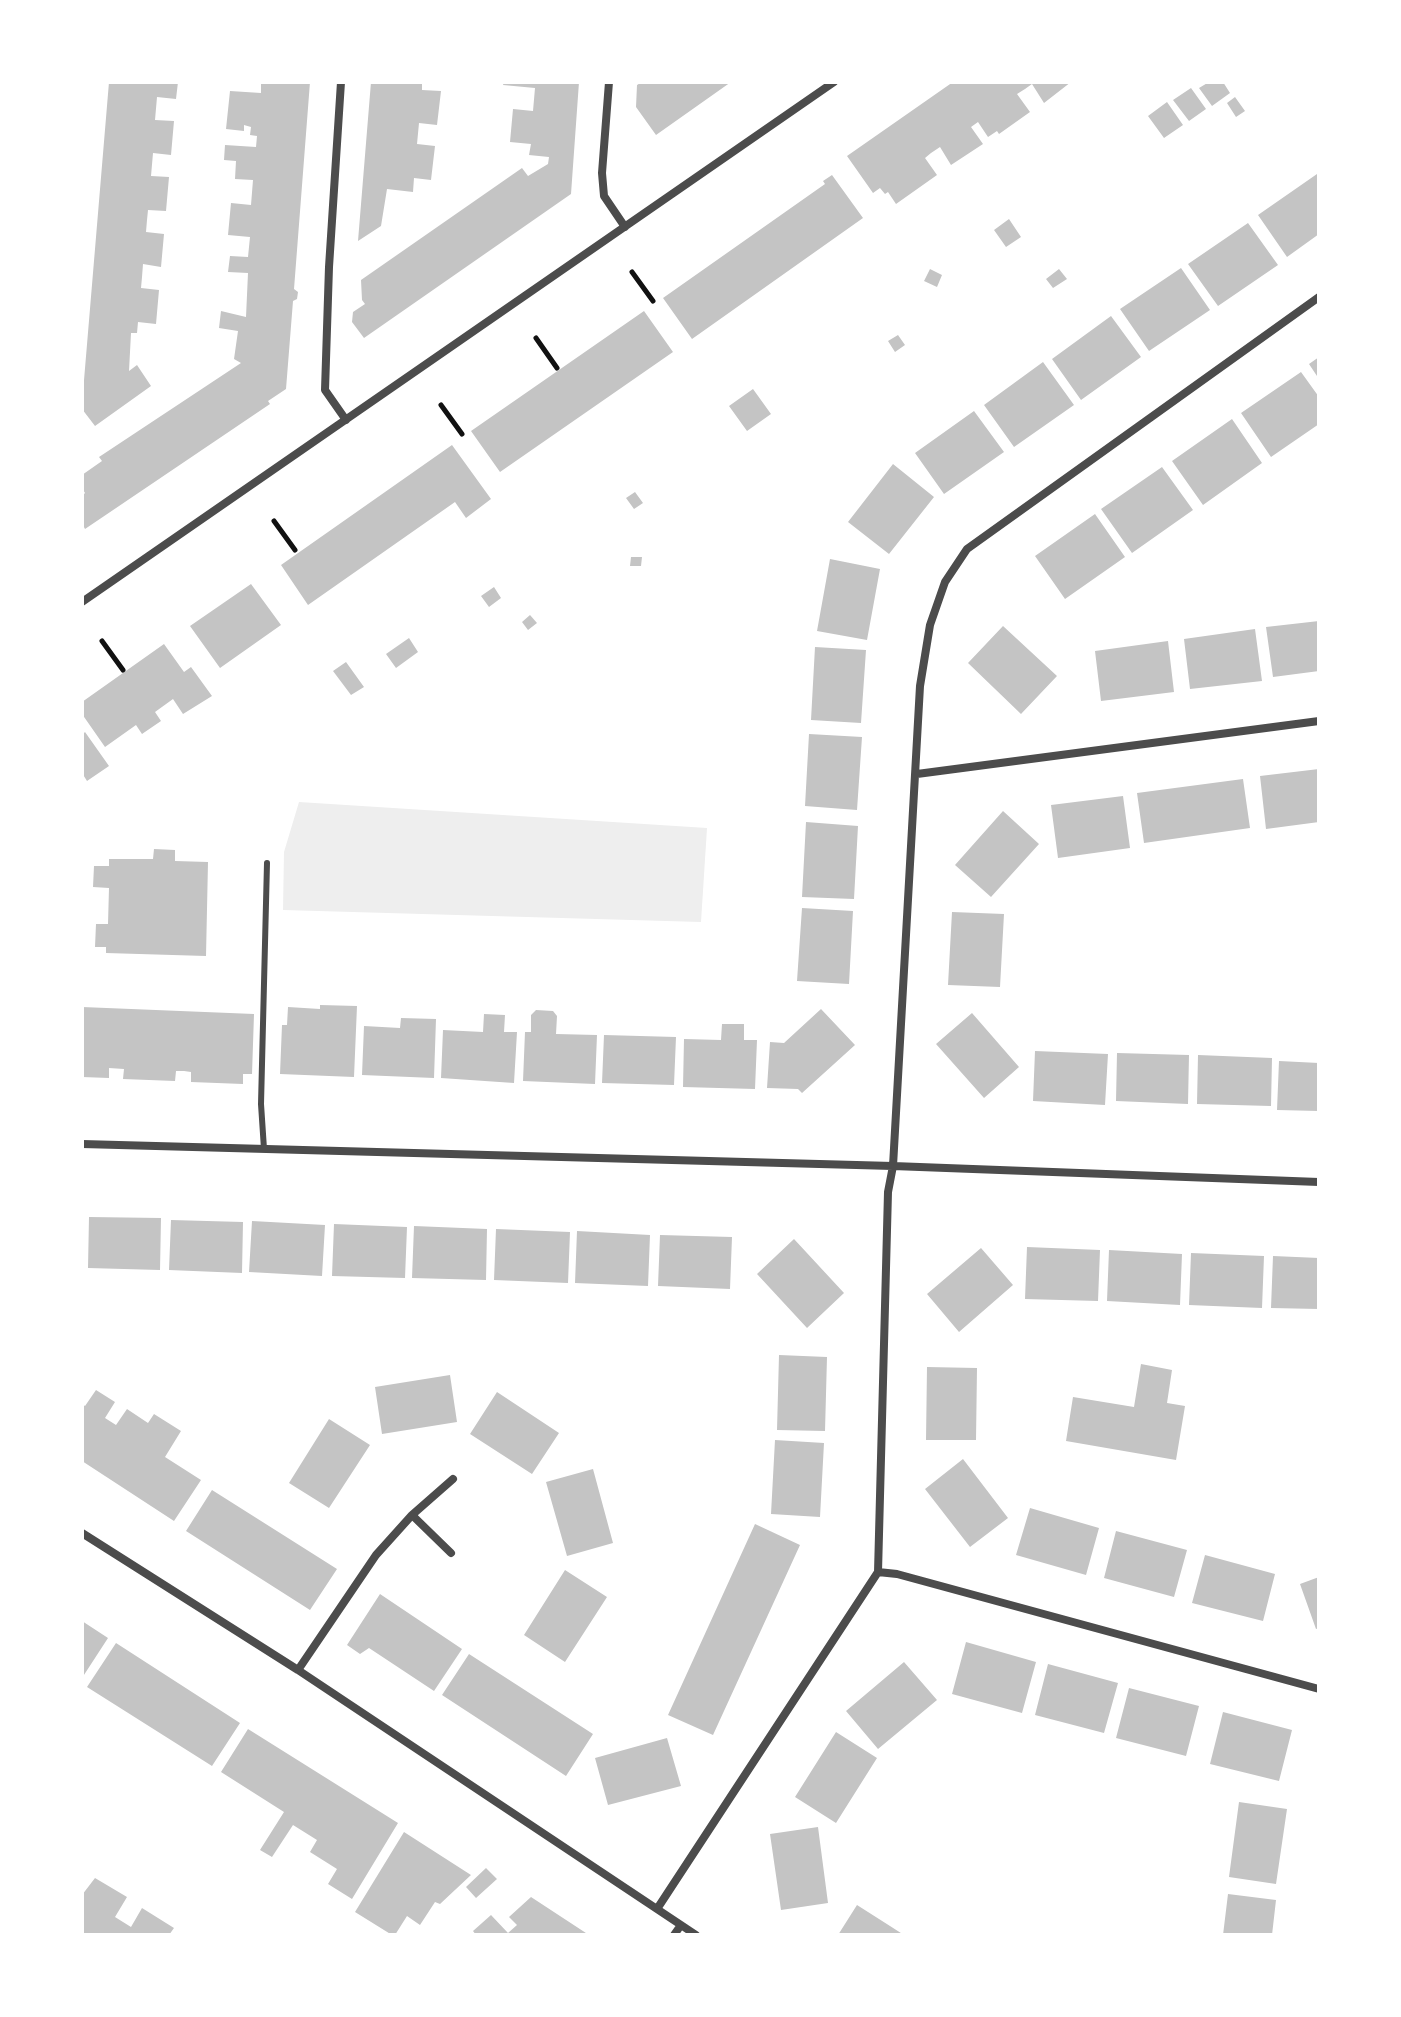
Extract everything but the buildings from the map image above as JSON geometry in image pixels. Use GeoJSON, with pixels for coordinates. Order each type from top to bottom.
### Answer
{"type":"FeatureCollection","features":[{"type":"Feature","properties":{"kind":"street"},"geometry":{"type":"LineString","coordinates":[[341,82],[325,390],[346,420]]}},
{"type":"Feature","properties":{"kind":"street"},"geometry":{"type":"LineString","coordinates":[[609,82],[602,173],[604,196],[625,227]]}},
{"type":"Feature","properties":{"kind":"street"},"geometry":{"type":"LineString","coordinates":[[82,602],[834,82]]}},
{"type":"Feature","properties":{"kind":"street"},"geometry":{"type":"LineString","coordinates":[[657,1909],[878,1572],[888,1192],[893,1166],[920,686],[930,625],[945,582],[967,549],[1319,297]]}},
{"type":"Feature","properties":{"kind":"street"},"geometry":{"type":"LineString","coordinates":[[917,774],[1319,721]]}},
{"type":"Feature","properties":{"kind":"street"},"geometry":{"type":"LineString","coordinates":[[82,1144],[893,1166],[1319,1182]]}},
{"type":"Feature","properties":{"kind":"street"},"geometry":{"type":"LineString","coordinates":[[298,1670],[376,1555],[412,1515],[453,1479]]}},
{"type":"Feature","properties":{"kind":"street"},"geometry":{"type":"LineString","coordinates":[[412,1515],[451,1553]]}},
{"type":"Feature","properties":{"kind":"street"},"geometry":{"type":"LineString","coordinates":[[82,1533],[298,1670],[696,1935]]}},
{"type":"Feature","properties":{"kind":"street"},"geometry":{"type":"LineString","coordinates":[[878,1572],[912,1578],[1319,1689]]}},
{"type":"Feature","properties":{"kind":"street"},"geometry":{"type":"LineString","coordinates":[[674,1935],[681,1925]]}},
{"type":"Feature","properties":{"kind":"lane"},"geometry":{"type":"LineString","coordinates":[[264,1149],[261,1104],[267,863]]}},
{"type":"Feature","properties":{"kind":"path"},"geometry":{"type":"LineString","coordinates":[[632,272],[653,301]]}},
{"type":"Feature","properties":{"kind":"path"},"geometry":{"type":"LineString","coordinates":[[536,338],[557,368]]}},
{"type":"Feature","properties":{"kind":"path"},"geometry":{"type":"LineString","coordinates":[[441,405],[462,434]]}},
{"type":"Feature","properties":{"kind":"path"},"geometry":{"type":"LineString","coordinates":[[274,521],[295,550]]}},
{"type":"Feature","properties":{"kind":"path"},"geometry":{"type":"LineString","coordinates":[[102,641],[123,670]]}},
{"type":"Feature","properties":{"kind":"shaded area"},"geometry":{"type":"Polygon","coordinates":[[[299,802],[707,828],[701,922],[283,910],[284,852],[299,802]]]}}]}
